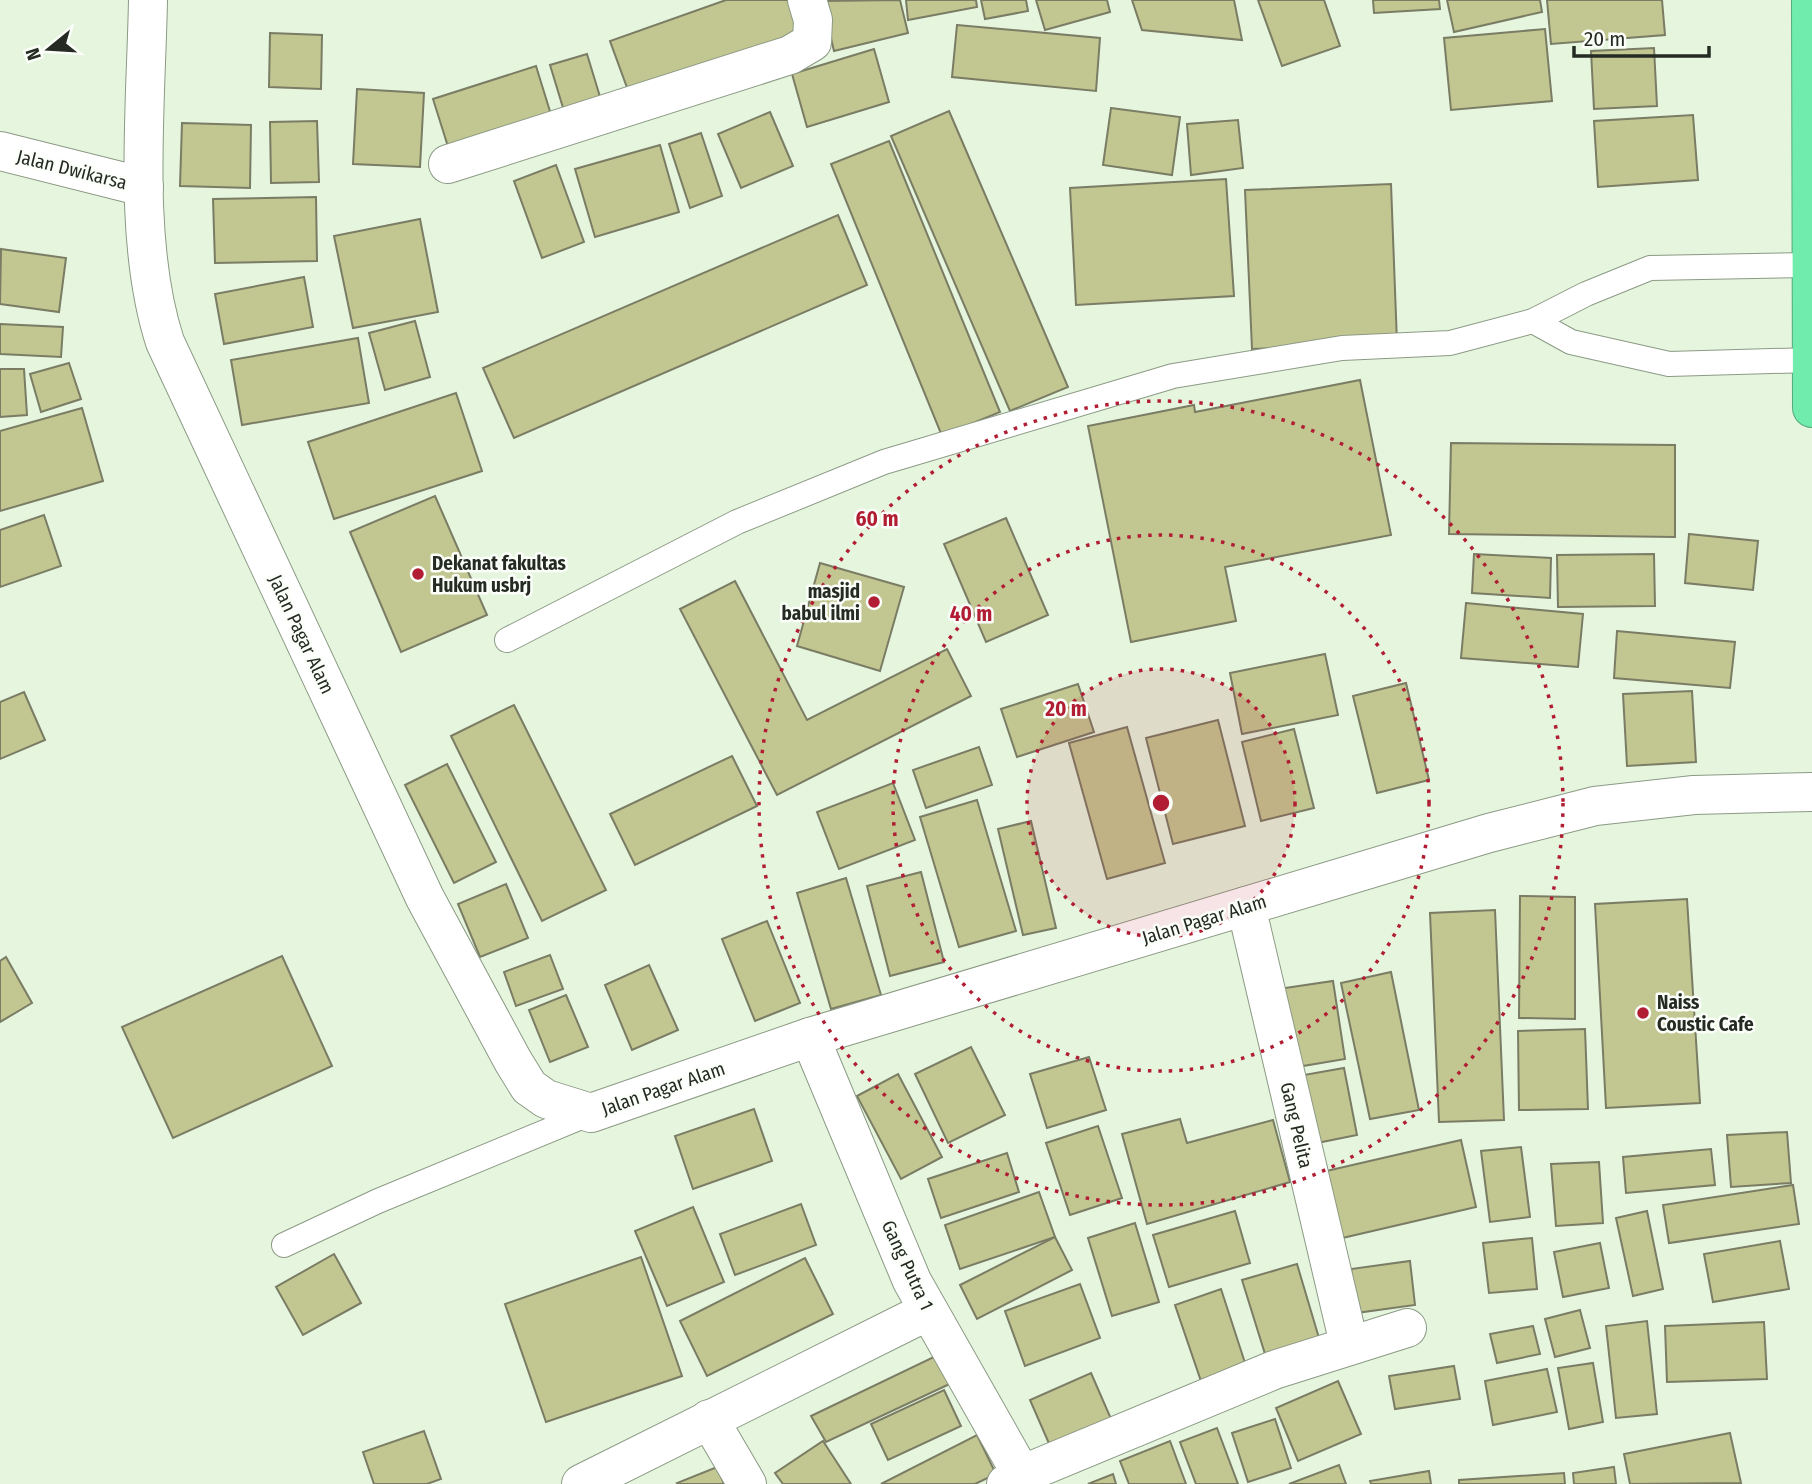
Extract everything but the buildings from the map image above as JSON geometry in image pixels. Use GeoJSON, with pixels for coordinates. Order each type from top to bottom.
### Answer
{"type":"FeatureCollection","features":[{"type":"Feature","properties":{"kind":"highway"},"geometry":{"type":"LineString","coordinates":[[1811,0],[1812,408]]}},
{"type":"Feature","properties":{"kind":"street","name":"Jalan Pagar Alam"},"geometry":{"type":"LineString","coordinates":[[148,0],[144,187],[155,312],[165,342],[425,898],[529,1087],[546,1099],[591,1113],[810,1037],[1489,833],[1595,806],[1694,795],[1812,792]]}},
{"type":"Feature","properties":{"kind":"street"},"geometry":{"type":"LineString","coordinates":[[449,164],[790,55],[813,42],[813,20],[807,0]]}},
{"type":"Feature","properties":{"kind":"street","name":"Jalan Dwikarsa"},"geometry":{"type":"LineString","coordinates":[[0,151],[144,187]]}},
{"type":"Feature","properties":{"kind":"street","name":"Gang Pelita"},"geometry":{"type":"LineString","coordinates":[[1246,906],[1349,1344]]}},
{"type":"Feature","properties":{"kind":"street","name":"Gang Putra 1"},"geometry":{"type":"LineString","coordinates":[[810,1037],[912,1282],[1018,1481]]}},
{"type":"Feature","properties":{"kind":"street"},"geometry":{"type":"LineString","coordinates":[[581,1484],[928,1311]]}},
{"type":"Feature","properties":{"kind":"street"},"geometry":{"type":"LineString","coordinates":[[1018,1481],[1200,1399],[1349,1344],[1407,1328]]}},
{"type":"Feature","properties":{"kind":"street"},"geometry":{"type":"LineString","coordinates":[[709,1419],[747,1484]]}},
{"type":"Feature","properties":{"kind":"lane"},"geometry":{"type":"LineString","coordinates":[[507,640],[737,522],[884,462],[1173,376],[1342,348],[1450,343],[1533,321],[1586,294],[1650,268],[1811,265]]}},
{"type":"Feature","properties":{"kind":"lane"},"geometry":{"type":"LineString","coordinates":[[1533,321],[1571,342],[1669,364],[1811,360]]}},
{"type":"Feature","properties":{"kind":"lane"},"geometry":{"type":"LineString","coordinates":[[284,1245],[377,1200],[591,1113]]}},
{"type":"Feature","properties":{"kind":"place","name":"Dekanat fakultas Hukum usbrj"},"geometry":{"type":"Point","coordinates":[418,574]}},
{"type":"Feature","properties":{"kind":"place","name":"masjid babul ilmi"},"geometry":{"type":"Point","coordinates":[874,602]}},
{"type":"Feature","properties":{"kind":"place","name":"Naiss Coustic Cafe"},"geometry":{"type":"Point","coordinates":[1643,1013]}}]}
